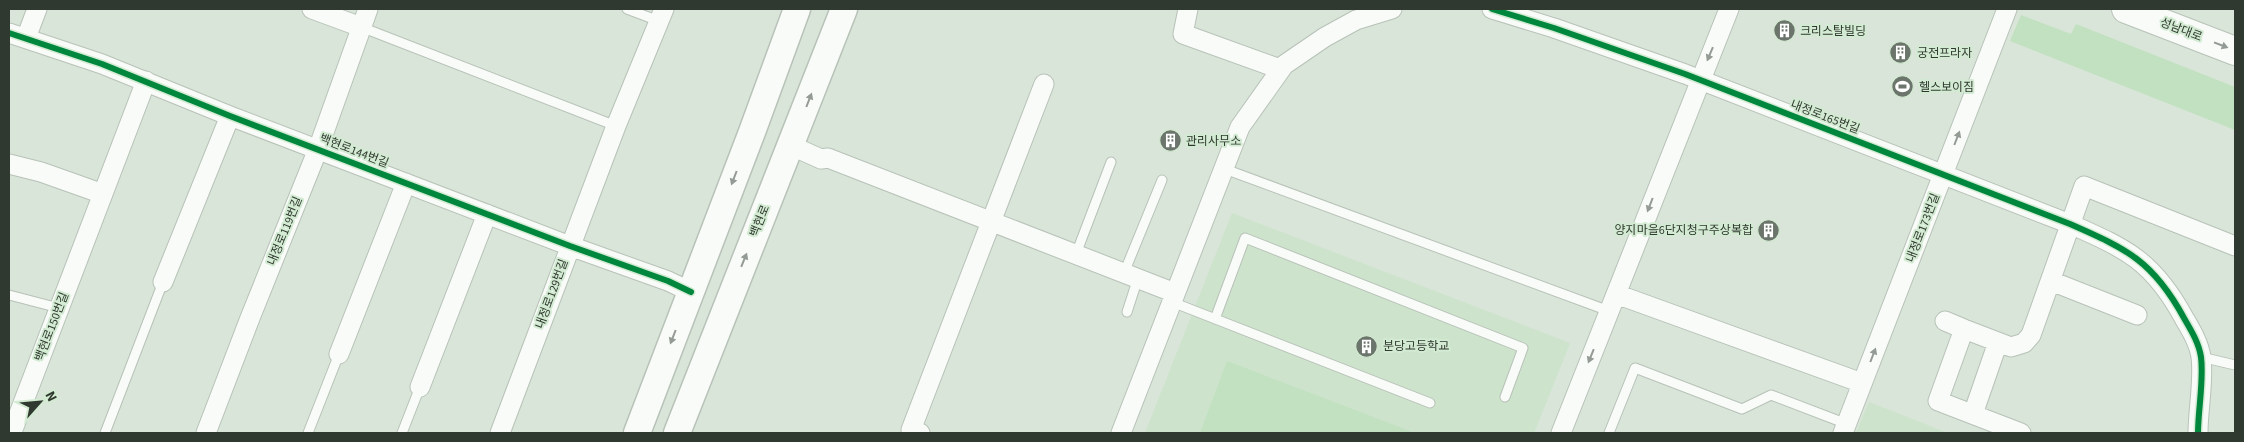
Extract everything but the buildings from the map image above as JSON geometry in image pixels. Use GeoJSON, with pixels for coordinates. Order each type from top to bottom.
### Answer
{"type":"FeatureCollection","features":[{"type":"Feature","properties":{"kind":"main road"},"geometry":{"type":"LineString","coordinates":[[637,433],[797,9]]}},
{"type":"Feature","properties":{"kind":"main road","name":"백현로"},"geometry":{"type":"LineString","coordinates":[[677,433],[726,305],[792,146],[844,9]]}},
{"type":"Feature","properties":{"kind":"main road","name":"성남대로"},"geometry":{"type":"LineString","coordinates":[[2126,9],[2235,51]]}},
{"type":"Feature","properties":{"kind":"street"},"geometry":{"type":"LineString","coordinates":[[18,36],[37,9]]}},
{"type":"Feature","properties":{"kind":"street"},"geometry":{"type":"LineString","coordinates":[[312,9],[361,27]]}},
{"type":"Feature","properties":{"kind":"street","name":"내정로119번길"},"geometry":{"type":"LineString","coordinates":[[206,433],[318,149],[368,9]]}},
{"type":"Feature","properties":{"kind":"street"},"geometry":{"type":"LineString","coordinates":[[1188,9],[1183,34],[1280,70]]}},
{"type":"Feature","properties":{"kind":"street"},"geometry":{"type":"LineString","coordinates":[[1121,433],[1222,168],[1240,127],[1280,70],[1304,50],[1356,20],[1392,9]]}},
{"type":"Feature","properties":{"kind":"street","name":"내정로165번길"},"geometry":{"type":"LineString","coordinates":[[1492,9],[1554,28],[1699,79],[2070,224],[2106,240],[2138,259],[2152,270],[2177,305],[2195,338],[2200,357],[2198,433]]}},
{"type":"Feature","properties":{"kind":"street"},"geometry":{"type":"LineString","coordinates":[[1560,433],[1699,79],[1729,9]]}},
{"type":"Feature","properties":{"kind":"street","name":"내정로129번길"},"geometry":{"type":"LineString","coordinates":[[500,433],[616,126],[661,15]]}},
{"type":"Feature","properties":{"kind":"street","name":"내정로173번길"},"geometry":{"type":"LineString","coordinates":[[1845,428],[2004,16]]}},
{"type":"Feature","properties":{"kind":"street","name":"백현로144번길"},"geometry":{"type":"LineString","coordinates":[[18,36],[146,81],[230,116],[570,246],[668,281],[691,292]]}},
{"type":"Feature","properties":{"kind":"street"},"geometry":{"type":"LineString","coordinates":[[9,164],[41,172],[103,194],[146,81]]}},
{"type":"Feature","properties":{"kind":"street"},"geometry":{"type":"LineString","coordinates":[[920,433],[911,430],[1044,84]]}},
{"type":"Feature","properties":{"kind":"street"},"geometry":{"type":"LineString","coordinates":[[163,282],[230,116]]}},
{"type":"Feature","properties":{"kind":"street"},"geometry":{"type":"LineString","coordinates":[[792,146],[821,159],[828,158],[1076,254],[1131,276],[1174,297]]}},
{"type":"Feature","properties":{"kind":"street"},"geometry":{"type":"LineString","coordinates":[[339,354],[406,183]]}},
{"type":"Feature","properties":{"kind":"street"},"geometry":{"type":"LineString","coordinates":[[1945,321],[2011,346],[2024,343],[2031,336],[2084,186],[2235,246]]}},
{"type":"Feature","properties":{"kind":"street","name":"백현로150번길"},"geometry":{"type":"LineString","coordinates":[[12,432],[103,194]]}},
{"type":"Feature","properties":{"kind":"street"},"geometry":{"type":"LineString","coordinates":[[420,387],[487,214]]}},
{"type":"Feature","properties":{"kind":"street"},"geometry":{"type":"LineString","coordinates":[[2051,281],[2137,315]]}},
{"type":"Feature","properties":{"kind":"street"},"geometry":{"type":"LineString","coordinates":[[1612,303],[1862,383]]}},
{"type":"Feature","properties":{"kind":"street"},"geometry":{"type":"LineString","coordinates":[[1964,329],[1938,401],[2021,433]]}},
{"type":"Feature","properties":{"kind":"street"},"geometry":{"type":"LineString","coordinates":[[1973,414],[1998,342]]}},
{"type":"Feature","properties":{"kind":"lane","name":"내정로129번길"},"geometry":{"type":"LineString","coordinates":[[627,9],[661,15]]}},
{"type":"Feature","properties":{"kind":"lane"},"geometry":{"type":"LineString","coordinates":[[361,27],[616,126]]}},
{"type":"Feature","properties":{"kind":"lane"},"geometry":{"type":"LineString","coordinates":[[1076,254],[1111,162]]}},
{"type":"Feature","properties":{"kind":"lane"},"geometry":{"type":"LineString","coordinates":[[1222,168],[1612,303]]}},
{"type":"Feature","properties":{"kind":"lane"},"geometry":{"type":"LineString","coordinates":[[1127,312],[1131,276],[1162,180]]}},
{"type":"Feature","properties":{"kind":"lane"},"geometry":{"type":"LineString","coordinates":[[1216,319],[1245,238],[1523,348],[1506,397]]}},
{"type":"Feature","properties":{"kind":"lane"},"geometry":{"type":"LineString","coordinates":[[105,433],[163,282]]}},
{"type":"Feature","properties":{"kind":"lane"},"geometry":{"type":"LineString","coordinates":[[9,295],[59,308]]}},
{"type":"Feature","properties":{"kind":"lane"},"geometry":{"type":"LineString","coordinates":[[1174,297],[1216,319],[1430,403]]}},
{"type":"Feature","properties":{"kind":"lane"},"geometry":{"type":"LineString","coordinates":[[308,433],[339,354]]}},
{"type":"Feature","properties":{"kind":"lane"},"geometry":{"type":"LineString","coordinates":[[2200,357],[2235,365]]}},
{"type":"Feature","properties":{"kind":"lane"},"geometry":{"type":"LineString","coordinates":[[1608,433],[1635,368],[1742,409],[1770,395],[1845,428]]}},
{"type":"Feature","properties":{"kind":"lane"},"geometry":{"type":"LineString","coordinates":[[402,433],[420,387]]}},
{"type":"Feature","properties":{"kind":"shaded area"},"geometry":{"type":"Polygon","coordinates":[[[2021,15],[2071,34],[2076,24],[2235,87],[2235,130],[2010,41],[2021,15]]]}},
{"type":"Feature","properties":{"kind":"shaded area"},"geometry":{"type":"Polygon","coordinates":[[[1232,213],[1570,343],[1534,433],[1145,433],[1232,213]]]}},
{"type":"Feature","properties":{"kind":"shaded area"},"geometry":{"type":"Polygon","coordinates":[[[1227,361],[1415,433],[1200,433],[1227,361]]]}},
{"type":"Feature","properties":{"kind":"shaded area"},"geometry":{"type":"Polygon","coordinates":[[[1869,402],[1948,433],[1856,433],[1869,402]]]}},
{"type":"Feature","properties":{"kind":"cycle path"},"geometry":{"type":"LineString","coordinates":[[1492,9],[1554,28],[1685,74],[2070,224],[2123,250],[2137,259],[2161,283],[2173,299],[2197,342],[2202,366],[2198,433]]}},
{"type":"Feature","properties":{"kind":"cycle path"},"geometry":{"type":"LineString","coordinates":[[9,33],[102,64],[230,116],[570,246],[668,281],[691,292]]}},
{"type":"Feature","properties":{"kind":"place","name":"크리스탈빌딩"},"geometry":{"type":"Point","coordinates":[1784,31]}},
{"type":"Feature","properties":{"kind":"place","name":"궁전프라자"},"geometry":{"type":"Point","coordinates":[1901,53]}},
{"type":"Feature","properties":{"kind":"place","name":"헬스보이짐"},"geometry":{"type":"Point","coordinates":[1903,87]}},
{"type":"Feature","properties":{"kind":"place","name":"관리사무소"},"geometry":{"type":"Point","coordinates":[1170,141]}},
{"type":"Feature","properties":{"kind":"place","name":"양지마을6단지청구주상복합"},"geometry":{"type":"Point","coordinates":[1769,230]}},
{"type":"Feature","properties":{"kind":"place","name":"분당고등학교"},"geometry":{"type":"Point","coordinates":[1367,346]}}]}
